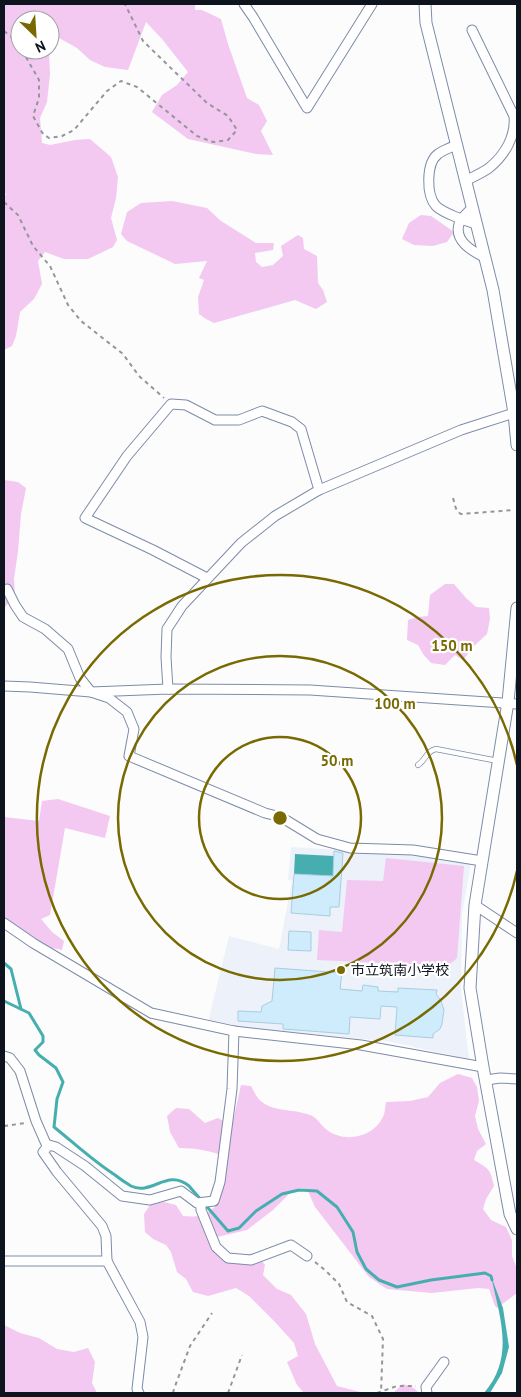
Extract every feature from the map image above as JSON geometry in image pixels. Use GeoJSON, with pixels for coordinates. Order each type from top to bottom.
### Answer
{"type":"FeatureCollection","features":[{"type":"Feature","properties":{"kind":"street"},"geometry":{"type":"LineString","coordinates":[[244,4],[307,108],[372,4]]}},
{"type":"Feature","properties":{"kind":"street"},"geometry":{"type":"LineString","coordinates":[[425,4],[426,23],[493,290],[516,412],[517,446]]}},
{"type":"Feature","properties":{"kind":"street"},"geometry":{"type":"LineString","coordinates":[[465,181],[488,169],[497,160],[509,144],[515,127],[514,116],[472,30]]}},
{"type":"Feature","properties":{"kind":"street"},"geometry":{"type":"LineString","coordinates":[[456,145],[437,154],[431,165],[429,184],[432,197],[436,206],[461,219],[476,224]]}},
{"type":"Feature","properties":{"kind":"street"},"geometry":{"type":"LineString","coordinates":[[472,208],[461,219],[458,230],[459,236],[465,246],[484,257]]}},
{"type":"Feature","properties":{"kind":"street"},"geometry":{"type":"LineString","coordinates":[[207,578],[85,518],[127,456],[171,404],[186,405],[215,420],[239,420],[262,412],[292,422],[302,429],[319,490]]}},
{"type":"Feature","properties":{"kind":"street"},"geometry":{"type":"LineString","coordinates":[[168,689],[167,629],[182,606],[241,543],[275,516],[319,490],[461,430],[516,412]]}},
{"type":"Feature","properties":{"kind":"street"},"geometry":{"type":"LineString","coordinates":[[7,589],[23,617],[45,629],[68,649],[80,678],[91,692],[109,698],[127,712],[134,728],[129,756],[265,813],[281,817],[317,839],[350,848],[413,850],[482,861]]}},
{"type":"Feature","properties":{"kind":"street"},"geometry":{"type":"LineString","coordinates":[[517,608],[513,703],[498,761],[475,905],[470,988],[510,1214],[517,1229]]}},
{"type":"Feature","properties":{"kind":"street"},"geometry":{"type":"LineString","coordinates":[[4,686],[91,692],[168,689],[310,690],[513,703]]}},
{"type":"Feature","properties":{"kind":"street"},"geometry":{"type":"LineString","coordinates":[[475,905],[517,933]]}},
{"type":"Feature","properties":{"kind":"street"},"geometry":{"type":"LineString","coordinates":[[4,923],[32,943],[151,1013],[234,1031],[361,1045],[483,1067]]}},
{"type":"Feature","properties":{"kind":"street"},"geometry":{"type":"LineString","coordinates":[[47,1146],[56,1147],[85,1166],[122,1196],[150,1200],[181,1191],[197,1203],[214,1201],[220,1182],[232,1089],[234,1031]]}},
{"type":"Feature","properties":{"kind":"street"},"geometry":{"type":"LineString","coordinates":[[4,1056],[10,1058],[20,1072],[36,1121],[47,1146]]}},
{"type":"Feature","properties":{"kind":"street"},"geometry":{"type":"LineString","coordinates":[[486,1080],[500,1078],[517,1079]]}},
{"type":"Feature","properties":{"kind":"street"},"geometry":{"type":"LineString","coordinates":[[47,1146],[43,1152],[57,1172],[102,1226],[106,1236],[107,1262],[140,1322],[143,1337],[137,1390],[139,1393]]}},
{"type":"Feature","properties":{"kind":"street"},"geometry":{"type":"LineString","coordinates":[[201,1203],[201,1210],[216,1246],[228,1258],[251,1260],[291,1245],[308,1256]]}},
{"type":"Feature","properties":{"kind":"street"},"geometry":{"type":"LineString","coordinates":[[4,1261],[107,1262]]}},
{"type":"Feature","properties":{"kind":"street"},"geometry":{"type":"LineString","coordinates":[[426,1390],[444,1362]]}},
{"type":"Feature","properties":{"kind":"lane"},"geometry":{"type":"LineString","coordinates":[[418,765],[423,762],[427,753],[436,749],[498,761]]}},
{"type":"Feature","properties":{"kind":"path"},"geometry":{"type":"LineString","coordinates":[[28,60],[39,80],[39,98],[32,116],[43,134],[49,138],[62,136],[74,130],[107,91],[121,81],[137,87],[197,136],[213,142],[228,140],[237,130],[228,116],[207,102],[143,40],[125,4]]}},
{"type":"Feature","properties":{"kind":"path"},"geometry":{"type":"LineString","coordinates":[[4,202],[18,215],[32,246],[50,266],[68,305],[81,321],[123,354],[139,376],[171,404]]}},
{"type":"Feature","properties":{"kind":"path"},"geometry":{"type":"LineString","coordinates":[[453,498],[456,510],[461,514],[514,510]]}},
{"type":"Feature","properties":{"kind":"path"},"geometry":{"type":"LineString","coordinates":[[4,1126],[36,1121]]}},
{"type":"Feature","properties":{"kind":"path"},"geometry":{"type":"LineString","coordinates":[[308,1256],[339,1284],[347,1302],[372,1316],[383,1339],[381,1392]]}},
{"type":"Feature","properties":{"kind":"path"},"geometry":{"type":"LineString","coordinates":[[173,1393],[190,1346],[212,1314]]}},
{"type":"Feature","properties":{"kind":"path"},"geometry":{"type":"LineString","coordinates":[[228,1393],[242,1355]]}},
{"type":"Feature","properties":{"kind":"path"},"geometry":{"type":"LineString","coordinates":[[377,1393],[397,1386],[426,1390]]}},
{"type":"Feature","properties":{"kind":"shaded area"},"geometry":{"type":"Polygon","coordinates":[[[4,4],[195,4],[195,10],[202,10],[221,19],[247,98],[259,105],[267,121],[261,131],[273,155],[256,154],[188,139],[152,112],[162,95],[177,85],[188,72],[146,22],[128,70],[105,67],[90,60],[77,48],[60,39],[60,10],[10,10],[10,60],[49,60],[47,102],[40,118],[42,143],[50,145],[90,139],[111,157],[118,177],[116,198],[111,218],[117,240],[113,247],[88,259],[64,259],[45,252],[38,261],[42,284],[34,299],[20,312],[16,336],[12,346],[4,350],[4,198],[6,194],[4,192],[4,4]]]}},
{"type":"Feature","properties":{"kind":"shaded area"},"geometry":{"type":"Polygon","coordinates":[[[172,201],[207,208],[221,221],[256,243],[274,243],[273,250],[255,253],[256,262],[262,267],[273,265],[283,256],[281,246],[298,235],[303,238],[304,249],[317,256],[318,283],[323,290],[327,302],[316,309],[295,300],[214,323],[206,319],[199,314],[198,297],[204,280],[199,278],[207,261],[175,264],[127,241],[121,234],[127,212],[141,203],[172,201]]]}},
{"type":"Feature","properties":{"kind":"shaded area"},"geometry":{"type":"Polygon","coordinates":[[[421,215],[431,216],[454,232],[447,242],[433,246],[414,245],[402,239],[409,223],[421,215]]]}},
{"type":"Feature","properties":{"kind":"shaded area"},"geometry":{"type":"Polygon","coordinates":[[[4,480],[18,482],[26,488],[21,514],[14,579],[15,596],[4,608],[4,480]]]}},
{"type":"Feature","properties":{"kind":"shaded area"},"geometry":{"type":"Polygon","coordinates":[[[445,584],[454,584],[476,607],[489,608],[490,619],[487,634],[463,660],[455,655],[445,665],[431,663],[418,645],[407,640],[408,620],[428,616],[430,595],[445,584]]]}},
{"type":"Feature","properties":{"kind":"shaded area"},"geometry":{"type":"Polygon","coordinates":[[[58,799],[110,816],[105,838],[65,828],[50,915],[41,919],[52,932],[64,941],[62,950],[52,948],[4,919],[4,817],[39,821],[42,801],[58,799]]]}},
{"type":"Feature","properties":{"kind":"shaded area","name":"市立筑南小学校"},"geometry":{"type":"Polygon","coordinates":[[[291,847],[427,855],[471,863],[462,914],[461,990],[469,1059],[387,1041],[241,1028],[208,1022],[229,936],[279,949],[292,881],[288,880],[291,847]]]}},
{"type":"Feature","properties":{"kind":"shaded area"},"geometry":{"type":"Polygon","coordinates":[[[386,858],[464,866],[457,958],[448,966],[317,960],[319,930],[342,932],[347,880],[383,881],[386,858]]]}},
{"type":"Feature","properties":{"kind":"shaded area"},"geometry":{"type":"Polygon","coordinates":[[[458,1074],[472,1078],[477,1087],[479,1101],[475,1116],[478,1129],[486,1144],[477,1151],[474,1160],[488,1170],[494,1186],[486,1199],[483,1209],[491,1220],[506,1227],[512,1240],[512,1256],[517,1269],[517,1293],[497,1308],[489,1289],[478,1288],[432,1293],[387,1289],[369,1277],[315,1207],[307,1189],[299,1188],[289,1194],[273,1210],[247,1230],[213,1238],[210,1246],[226,1254],[256,1253],[265,1265],[263,1275],[277,1289],[291,1295],[306,1314],[315,1344],[337,1386],[364,1393],[304,1393],[297,1385],[287,1362],[298,1356],[294,1343],[275,1322],[249,1296],[236,1288],[208,1296],[193,1292],[186,1279],[177,1272],[171,1252],[166,1245],[153,1239],[145,1232],[144,1214],[150,1205],[164,1202],[176,1205],[183,1216],[201,1216],[216,1206],[227,1157],[203,1150],[179,1148],[170,1132],[167,1116],[176,1108],[189,1109],[205,1123],[218,1118],[232,1126],[241,1085],[251,1086],[259,1099],[267,1105],[312,1116],[334,1134],[350,1137],[358,1136],[372,1130],[378,1124],[384,1115],[386,1102],[410,1101],[428,1097],[440,1083],[458,1074]]]}},
{"type":"Feature","properties":{"kind":"shaded area"},"geometry":{"type":"Polygon","coordinates":[[[4,1325],[20,1333],[39,1338],[57,1349],[74,1352],[88,1348],[95,1362],[92,1383],[97,1393],[4,1393],[4,1325]]]}},
{"type":"Feature","properties":{"kind":"shaded area"},"geometry":{"type":"Polygon","coordinates":[[[403,1384],[414,1388],[419,1393],[393,1393],[403,1384]]]}},
{"type":"Feature","properties":{"kind":"water"},"geometry":{"type":"Polygon","coordinates":[[[295,854],[334,856],[333,876],[294,874],[295,854]]]}},
{"type":"Feature","properties":{"kind":"water"},"geometry":{"type":"Polygon","coordinates":[[[491,1276],[503,1308],[509,1347],[502,1373],[490,1393],[484,1393],[494,1379],[502,1351],[501,1322],[491,1276]]]}},
{"type":"Feature","properties":{"kind":"building"},"geometry":{"type":"Polygon","coordinates":[[[334,851],[343,853],[339,907],[330,907],[330,916],[291,913],[294,874],[333,876],[334,851]]]}},
{"type":"Feature","properties":{"kind":"building"},"geometry":{"type":"Polygon","coordinates":[[[289,931],[311,932],[311,951],[288,950],[289,931]]]}},
{"type":"Feature","properties":{"kind":"building"},"geometry":{"type":"Polygon","coordinates":[[[275,968],[342,973],[340,989],[362,991],[363,985],[378,987],[378,991],[398,992],[398,988],[437,990],[436,994],[444,1010],[442,1024],[440,1029],[433,1034],[433,1038],[395,1035],[397,1007],[381,1006],[380,1019],[350,1017],[349,1034],[283,1029],[283,1024],[238,1021],[238,1011],[261,1012],[262,1006],[272,1001],[275,968]]]}},
{"type":"Feature","properties":{"kind":"waterway"},"geometry":{"type":"LineString","coordinates":[[4,963],[11,969],[21,1009]]}},
{"type":"Feature","properties":{"kind":"waterway"},"geometry":{"type":"LineString","coordinates":[[4,1001],[29,1013],[43,1036],[43,1042],[35,1050],[56,1068],[63,1082],[57,1099],[54,1127],[99,1164],[131,1186],[146,1188],[167,1181],[181,1181],[189,1186],[228,1231],[239,1228],[256,1211],[282,1194],[299,1190],[317,1191],[337,1207],[353,1232],[357,1252],[366,1269],[379,1280],[397,1287],[431,1280],[485,1273],[491,1276],[492,1280]]}},
{"type":"Feature","properties":{"kind":"place","name":"市立筑南小学校"},"geometry":{"type":"Point","coordinates":[341,970]}}]}
